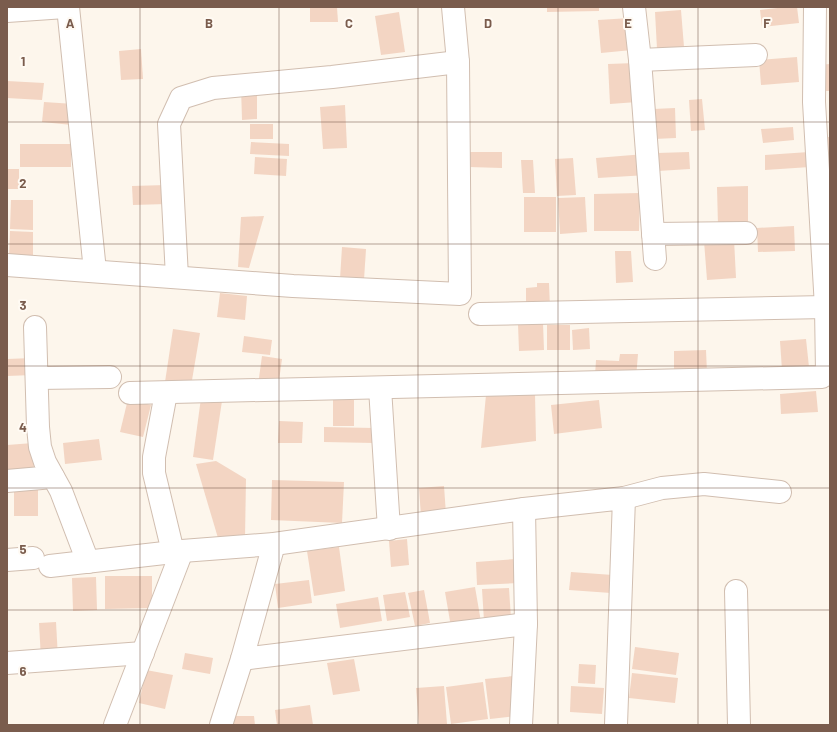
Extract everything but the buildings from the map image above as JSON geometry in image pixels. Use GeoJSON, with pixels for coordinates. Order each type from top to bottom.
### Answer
{"type":"FeatureCollection","features":[{"type":"Feature","properties":{"kind":"street"},"geometry":{"type":"LineString","coordinates":[[7,11],[65,7]]}},
{"type":"Feature","properties":{"kind":"street"},"geometry":{"type":"LineString","coordinates":[[68,7],[95,271]]}},
{"type":"Feature","properties":{"kind":"street"},"geometry":{"type":"LineString","coordinates":[[7,265],[293,286],[460,294],[458,62],[453,7]]}},
{"type":"Feature","properties":{"kind":"street"},"geometry":{"type":"LineString","coordinates":[[634,7],[640,60],[655,259]]}},
{"type":"Feature","properties":{"kind":"street"},"geometry":{"type":"LineString","coordinates":[[130,393],[822,377],[827,373],[826,307],[814,102],[815,7]]}},
{"type":"Feature","properties":{"kind":"street"},"geometry":{"type":"LineString","coordinates":[[640,60],[756,55]]}},
{"type":"Feature","properties":{"kind":"street"},"geometry":{"type":"LineString","coordinates":[[177,277],[169,124],[181,98],[213,88],[332,77],[458,62]]}},
{"type":"Feature","properties":{"kind":"street"},"geometry":{"type":"LineString","coordinates":[[654,234],[746,234]]}},
{"type":"Feature","properties":{"kind":"street"},"geometry":{"type":"LineString","coordinates":[[480,314],[826,307]]}},
{"type":"Feature","properties":{"kind":"street"},"geometry":{"type":"LineString","coordinates":[[35,327],[40,447],[45,462],[61,491],[88,562]]}},
{"type":"Feature","properties":{"kind":"street"},"geometry":{"type":"LineString","coordinates":[[37,378],[110,377]]}},
{"type":"Feature","properties":{"kind":"street"},"geometry":{"type":"LineString","coordinates":[[380,388],[388,529]]}},
{"type":"Feature","properties":{"kind":"street"},"geometry":{"type":"LineString","coordinates":[[115,725],[143,653],[177,551],[154,473],[156,444],[166,393]]}},
{"type":"Feature","properties":{"kind":"street"},"geometry":{"type":"LineString","coordinates":[[7,481],[53,477]]}},
{"type":"Feature","properties":{"kind":"street"},"geometry":{"type":"LineString","coordinates":[[7,560],[88,562],[177,551],[274,544],[524,509],[624,498],[662,488],[704,484],[780,492]]}},
{"type":"Feature","properties":{"kind":"street"},"geometry":{"type":"LineString","coordinates":[[616,725],[624,498]]}},
{"type":"Feature","properties":{"kind":"street"},"geometry":{"type":"LineString","coordinates":[[521,725],[526,624],[524,509]]}},
{"type":"Feature","properties":{"kind":"street"},"geometry":{"type":"LineString","coordinates":[[221,725],[242,659],[274,544]]}},
{"type":"Feature","properties":{"kind":"street"},"geometry":{"type":"LineString","coordinates":[[736,591],[739,725]]}},
{"type":"Feature","properties":{"kind":"street"},"geometry":{"type":"LineString","coordinates":[[242,659],[526,624]]}},
{"type":"Feature","properties":{"kind":"street"},"geometry":{"type":"LineString","coordinates":[[7,663],[143,653]]}}]}
